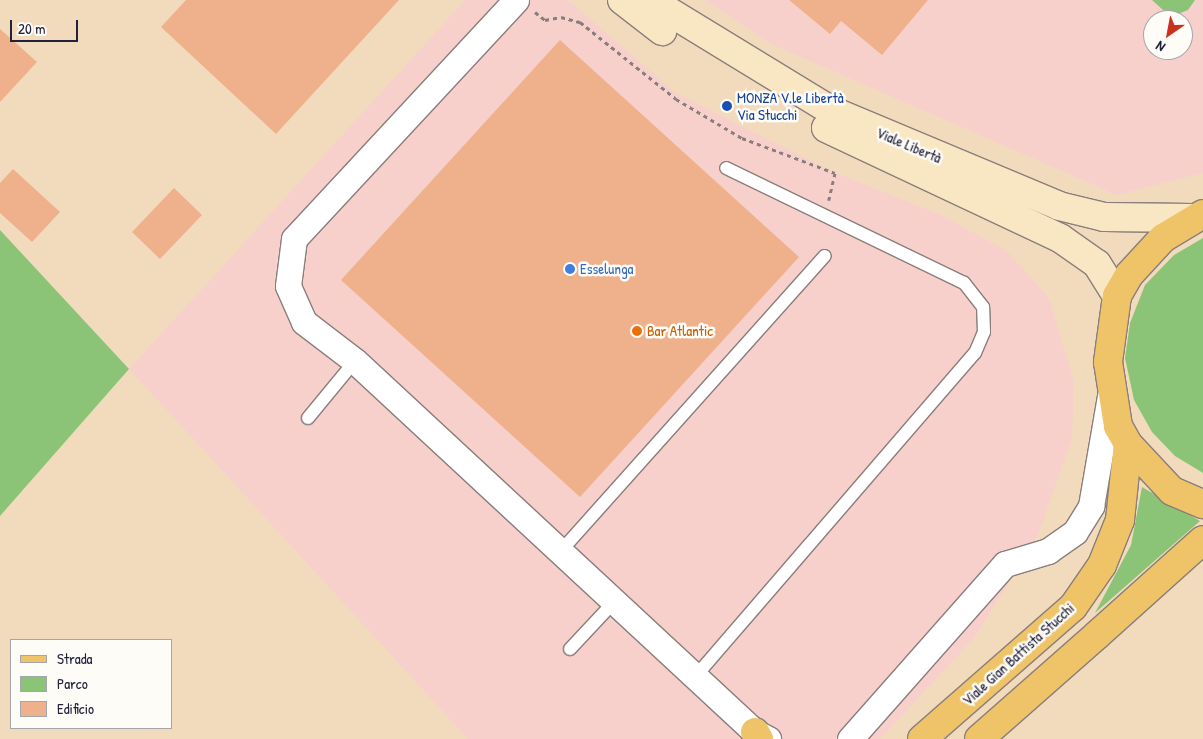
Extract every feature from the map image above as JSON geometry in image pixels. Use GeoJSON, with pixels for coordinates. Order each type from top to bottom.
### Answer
{"type":"FeatureCollection","features":[{"type":"Feature","properties":{"kind":"main road","name":"Viale Libertà"},"geometry":{"type":"LineString","coordinates":[[622,0],[700,56],[804,117],[1060,238],[1097,264],[1117,296]]}},
{"type":"Feature","properties":{"kind":"main road","name":"Viale Libertà"},"geometry":{"type":"LineString","coordinates":[[650,0],[830,110],[1059,206],[1104,218],[1198,216]]}},
{"type":"Feature","properties":{"kind":"main road"},"geometry":{"type":"LineString","coordinates":[[1198,216],[1145,254],[1117,296],[1108,362],[1111,391],[1118,426],[1128,444],[1172,491],[1203,504]]}},
{"type":"Feature","properties":{"kind":"main road","name":"Viale Gian Battista Stucchi"},"geometry":{"type":"LineString","coordinates":[[922,739],[1073,607],[1102,565],[1120,520],[1128,444]]}},
{"type":"Feature","properties":{"kind":"main road"},"geometry":{"type":"LineString","coordinates":[[978,739],[1203,540]]}},
{"type":"Feature","properties":{"kind":"street"},"geometry":{"type":"LineString","coordinates":[[521,2],[294,239],[288,286],[304,322],[354,361],[761,737]]}},
{"type":"Feature","properties":{"kind":"street"},"geometry":{"type":"LineString","coordinates":[[850,739],[1005,564],[1048,551],[1075,532],[1091,506],[1111,391]]}},
{"type":"Feature","properties":{"kind":"lane"},"geometry":{"type":"LineString","coordinates":[[695,677],[975,353],[984,332],[983,307],[964,283],[726,168]]}},
{"type":"Feature","properties":{"kind":"lane"},"geometry":{"type":"LineString","coordinates":[[560,552],[825,256]]}},
{"type":"Feature","properties":{"kind":"lane"},"geometry":{"type":"LineString","coordinates":[[308,418],[354,361]]}},
{"type":"Feature","properties":{"kind":"lane"},"geometry":{"type":"LineString","coordinates":[[570,649],[614,602]]}},
{"type":"Feature","properties":{"kind":"path"},"geometry":{"type":"LineString","coordinates":[[521,2],[545,20],[562,17],[580,22],[676,99],[742,138],[835,172],[826,217]]}},
{"type":"Feature","properties":{"kind":"shaded area"},"geometry":{"type":"Polygon","coordinates":[[[465,0],[568,0],[676,93],[831,171],[943,216],[1007,251],[1049,298],[1074,382],[1072,439],[1038,535],[975,637],[880,739],[468,739],[129,369],[465,0]]]}},
{"type":"Feature","properties":{"kind":"shaded area"},"geometry":{"type":"Polygon","coordinates":[[[705,0],[1203,0],[1203,173],[1117,195],[771,44],[705,0]]]}},
{"type":"Feature","properties":{"kind":"green space"},"geometry":{"type":"Polygon","coordinates":[[[1152,0],[1195,0],[1188,10],[1163,10],[1152,0]]]}},
{"type":"Feature","properties":{"kind":"green space"},"geometry":{"type":"Polygon","coordinates":[[[0,230],[129,369],[0,516],[0,230]]]}},
{"type":"Feature","properties":{"kind":"green space"},"geometry":{"type":"Polygon","coordinates":[[[1203,238],[1203,473],[1175,456],[1152,432],[1134,400],[1125,358],[1130,323],[1145,285],[1174,255],[1203,238]]]}},
{"type":"Feature","properties":{"kind":"green space"},"geometry":{"type":"Polygon","coordinates":[[[1142,487],[1200,521],[1095,613],[1131,545],[1142,487]]]}},
{"type":"Feature","properties":{"kind":"building"},"geometry":{"type":"Polygon","coordinates":[[[186,0],[399,0],[276,134],[161,27],[186,0]]]}},
{"type":"Feature","properties":{"kind":"building"},"geometry":{"type":"Polygon","coordinates":[[[789,0],[928,0],[882,55],[841,21],[830,34],[789,0]]]}},
{"type":"Feature","properties":{"kind":"building"},"geometry":{"type":"Polygon","coordinates":[[[0,29],[37,62],[0,102],[0,29]]]}},
{"type":"Feature","properties":{"kind":"building","name":"Esselunga"},"geometry":{"type":"Polygon","coordinates":[[[560,40],[799,257],[580,497],[341,280],[560,40]]]}},
{"type":"Feature","properties":{"kind":"building"},"geometry":{"type":"Polygon","coordinates":[[[13,169],[60,212],[32,242],[0,213],[0,183],[13,169]]]}},
{"type":"Feature","properties":{"kind":"building"},"geometry":{"type":"Polygon","coordinates":[[[174,188],[202,215],[160,259],[132,232],[174,188]]]}},
{"type":"Feature","properties":{"kind":"place","name":"MONZA V.le Libertà Via Stucchi"},"geometry":{"type":"Point","coordinates":[727,106]}},
{"type":"Feature","properties":{"kind":"place","name":"Esselunga"},"geometry":{"type":"Point","coordinates":[570,269]}},
{"type":"Feature","properties":{"kind":"place","name":"Bar Atlantic"},"geometry":{"type":"Point","coordinates":[637,331]}}]}
